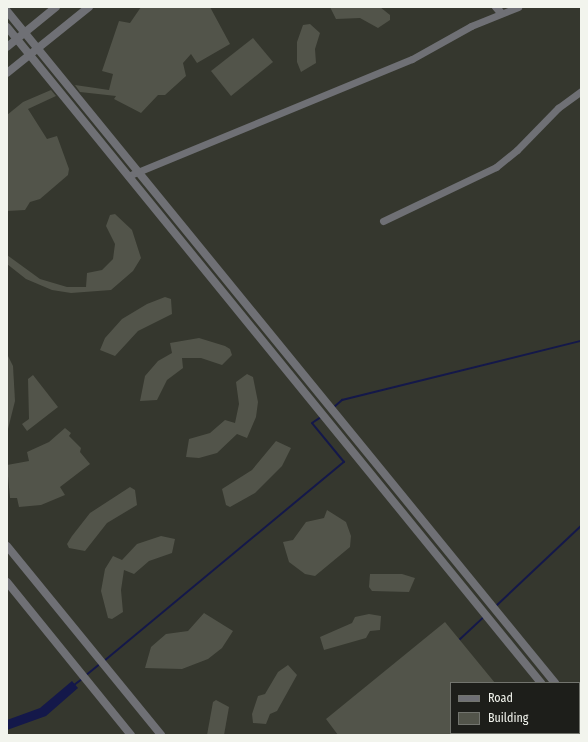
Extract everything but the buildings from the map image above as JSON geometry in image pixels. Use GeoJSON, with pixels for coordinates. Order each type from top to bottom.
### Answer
{"type":"FeatureCollection","features":[{"type":"Feature","properties":{"kind":"street"},"geometry":{"type":"LineString","coordinates":[[7,47],[56,7]]}},
{"type":"Feature","properties":{"kind":"street"},"geometry":{"type":"LineString","coordinates":[[7,73],[89,7]]}},
{"type":"Feature","properties":{"kind":"street"},"geometry":{"type":"LineString","coordinates":[[128,176],[412,59],[498,10],[518,7]]}},
{"type":"Feature","properties":{"kind":"street"},"geometry":{"type":"LineString","coordinates":[[7,11],[554,682]]}},
{"type":"Feature","properties":{"kind":"street"},"geometry":{"type":"LineString","coordinates":[[7,27],[540,682]]}},
{"type":"Feature","properties":{"kind":"street"},"geometry":{"type":"LineString","coordinates":[[383,220],[496,167],[558,108],[581,91]]}},
{"type":"Feature","properties":{"kind":"street"},"geometry":{"type":"LineString","coordinates":[[7,546],[161,735]]}},
{"type":"Feature","properties":{"kind":"street"},"geometry":{"type":"LineString","coordinates":[[7,582],[131,735]]}},
{"type":"Feature","properties":{"kind":"shaded area"},"geometry":{"type":"Polygon","coordinates":[[[72,681],[78,688],[46,716],[7,730],[7,720],[40,708],[72,681]]]}},
{"type":"Feature","properties":{"kind":"waterway"},"geometry":{"type":"LineString","coordinates":[[334,407],[342,400],[581,341]]}},
{"type":"Feature","properties":{"kind":"waterway"},"geometry":{"type":"LineString","coordinates":[[104,661],[344,462],[312,423],[321,417]]}},
{"type":"Feature","properties":{"kind":"waterway"},"geometry":{"type":"LineString","coordinates":[[496,606],[581,526]]}},
{"type":"Feature","properties":{"kind":"waterway"},"geometry":{"type":"LineString","coordinates":[[458,641],[484,617]]}},
{"type":"Feature","properties":{"kind":"waterway"},"geometry":{"type":"LineString","coordinates":[[85,676],[100,664]]}},
{"type":"Feature","properties":{"kind":"waterway"},"geometry":{"type":"LineString","coordinates":[[74,685],[82,679]]}}]}
